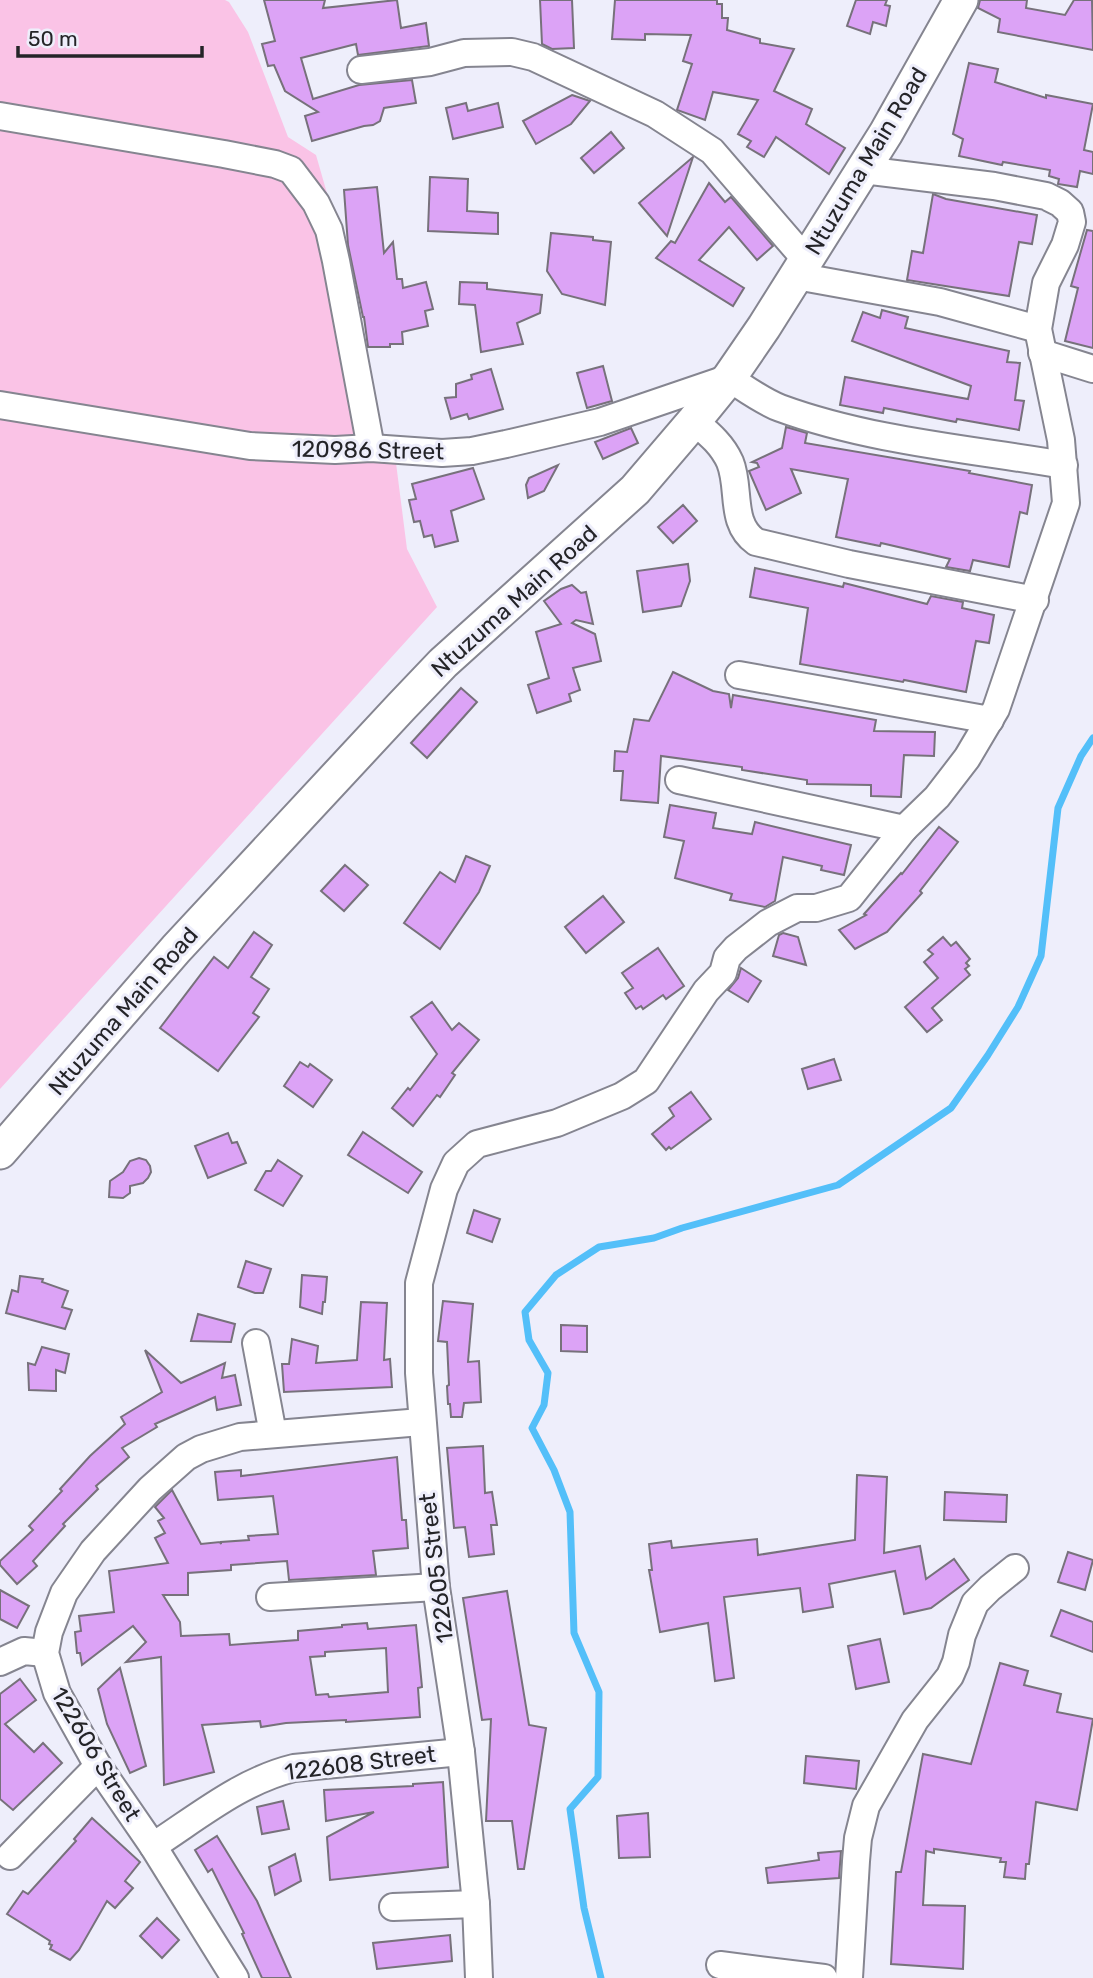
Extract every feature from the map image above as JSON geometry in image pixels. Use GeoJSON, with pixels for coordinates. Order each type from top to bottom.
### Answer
{"type":"FeatureCollection","features":[{"type":"Feature","properties":{"kind":"main road","name":"Ntuzuma Main Road"},"geometry":{"type":"LineString","coordinates":[[0,1152],[176,949],[401,707],[472,636],[635,490],[694,421],[729,378],[801,268],[863,170],[961,0]]}},
{"type":"Feature","properties":{"kind":"street"},"geometry":{"type":"LineString","coordinates":[[361,70],[430,62],[464,53],[512,52],[533,57],[654,114],[712,151],[801,268],[940,302],[1040,341],[1093,369]]}},
{"type":"Feature","properties":{"kind":"street"},"geometry":{"type":"LineString","coordinates":[[0,116],[179,146],[275,164],[291,170],[316,203],[328,230],[371,448]]}},
{"type":"Feature","properties":{"kind":"street"},"geometry":{"type":"LineString","coordinates":[[679,780],[904,829],[937,797],[967,758],[996,709],[1066,503],[1064,465],[1040,341],[1046,283],[1065,245],[1072,222],[1070,212],[1046,196],[994,186],[863,170]]}},
{"type":"Feature","properties":{"kind":"street"},"geometry":{"type":"LineString","coordinates":[[729,378],[779,408],[860,431],[1064,465]]}},
{"type":"Feature","properties":{"kind":"street","name":"120986 Street"},"geometry":{"type":"LineString","coordinates":[[0,405],[250,446],[335,450],[371,448],[442,453],[506,444],[600,422],[729,378]]}},
{"type":"Feature","properties":{"kind":"street"},"geometry":{"type":"LineString","coordinates":[[694,421],[720,444],[726,454],[733,471],[738,518],[748,536],[756,542],[849,564],[1035,600]]}},
{"type":"Feature","properties":{"kind":"street"},"geometry":{"type":"LineString","coordinates":[[739,675],[990,720]]}},
{"type":"Feature","properties":{"kind":"street","name":"122605 Street"},"geometry":{"type":"LineString","coordinates":[[480,1978],[476,1904],[461,1752],[436,1587],[421,1422],[419,1283],[444,1189],[456,1163],[477,1144],[557,1124],[622,1096],[646,1081],[706,991],[723,973],[727,958],[736,948],[768,923],[797,908],[816,908],[849,898],[904,829]]}},
{"type":"Feature","properties":{"kind":"street"},"geometry":{"type":"LineString","coordinates":[[256,1343],[273,1434]]}},
{"type":"Feature","properties":{"kind":"street"},"geometry":{"type":"LineString","coordinates":[[0,1662],[24,1651],[45,1653],[54,1617],[71,1582],[93,1551],[173,1467],[201,1449],[240,1437],[421,1422]]}},
{"type":"Feature","properties":{"kind":"street"},"geometry":{"type":"LineString","coordinates":[[849,1978],[858,1838],[866,1806],[915,1720],[950,1676],[975,1603],[1015,1568]]}},
{"type":"Feature","properties":{"kind":"street"},"geometry":{"type":"LineString","coordinates":[[270,1597],[436,1587]]}},
{"type":"Feature","properties":{"kind":"street","name":"122606 Street"},"geometry":{"type":"LineString","coordinates":[[45,1653],[57,1693],[98,1766],[153,1846],[235,1978]]}},
{"type":"Feature","properties":{"kind":"street","name":"122608 Street"},"geometry":{"type":"LineString","coordinates":[[153,1846],[249,1784],[268,1775],[294,1769],[461,1752]]}},
{"type":"Feature","properties":{"kind":"street"},"geometry":{"type":"LineString","coordinates":[[10,1856],[98,1766]]}},
{"type":"Feature","properties":{"kind":"street"},"geometry":{"type":"LineString","coordinates":[[393,1907],[476,1904]]}},
{"type":"Feature","properties":{"kind":"street"},"geometry":{"type":"LineString","coordinates":[[720,1965],[824,1978]]}},
{"type":"Feature","properties":{"kind":"shaded area"},"geometry":{"type":"Polygon","coordinates":[[[0,0],[229,2],[248,32],[288,137],[316,155],[343,249],[379,425],[396,463],[407,549],[437,607],[0,1089],[0,0]]]}},
{"type":"Feature","properties":{"kind":"building"},"geometry":{"type":"Polygon","coordinates":[[[264,0],[325,0],[323,8],[397,0],[401,28],[426,23],[429,46],[358,55],[356,44],[301,58],[313,99],[359,85],[412,80],[416,103],[384,108],[380,121],[373,125],[312,141],[305,116],[318,112],[285,91],[274,65],[268,66],[262,44],[275,41],[264,0]]]}},
{"type":"Feature","properties":{"kind":"building"},"geometry":{"type":"Polygon","coordinates":[[[540,0],[572,0],[574,48],[552,49],[542,44],[540,0]]]}},
{"type":"Feature","properties":{"kind":"building"},"geometry":{"type":"Polygon","coordinates":[[[615,0],[717,0],[717,4],[722,4],[722,18],[728,18],[727,30],[760,39],[760,43],[794,49],[774,91],[812,109],[806,124],[845,148],[829,174],[776,137],[764,157],[747,147],[751,141],[738,134],[758,100],[713,92],[705,120],[677,110],[692,64],[683,61],[691,35],[645,34],[645,40],[612,39],[615,0]]]}},
{"type":"Feature","properties":{"kind":"building"},"geometry":{"type":"Polygon","coordinates":[[[856,0],[887,0],[885,5],[890,6],[886,26],[873,22],[870,34],[847,26],[856,0]]]}},
{"type":"Feature","properties":{"kind":"building"},"geometry":{"type":"Polygon","coordinates":[[[980,0],[1027,0],[1026,8],[1065,15],[1074,0],[1092,0],[1093,50],[998,32],[1000,19],[978,8],[980,0]]]}},
{"type":"Feature","properties":{"kind":"building"},"geometry":{"type":"Polygon","coordinates":[[[969,63],[998,69],[995,82],[1046,98],[1046,95],[1093,104],[1084,150],[1093,152],[1093,174],[1080,171],[1077,187],[1058,184],[1059,179],[1049,176],[1050,170],[1003,162],[1002,165],[959,156],[963,139],[953,134],[969,63]]]}},
{"type":"Feature","properties":{"kind":"building"},"geometry":{"type":"Polygon","coordinates":[[[572,95],[590,101],[571,124],[536,144],[523,121],[572,95]]]}},
{"type":"Feature","properties":{"kind":"building"},"geometry":{"type":"Polygon","coordinates":[[[466,103],[468,111],[498,103],[503,127],[453,139],[446,108],[466,103]]]}},
{"type":"Feature","properties":{"kind":"building"},"geometry":{"type":"Polygon","coordinates":[[[611,132],[624,148],[594,173],[581,158],[611,132]]]}},
{"type":"Feature","properties":{"kind":"building"},"geometry":{"type":"Polygon","coordinates":[[[693,157],[667,236],[639,203],[693,157]]]}},
{"type":"Feature","properties":{"kind":"building"},"geometry":{"type":"Polygon","coordinates":[[[430,177],[468,179],[467,211],[498,213],[498,234],[428,231],[430,177]]]}},
{"type":"Feature","properties":{"kind":"building"},"geometry":{"type":"Polygon","coordinates":[[[709,183],[725,202],[731,197],[773,246],[757,260],[729,227],[699,260],[744,288],[733,306],[656,258],[671,241],[675,243],[709,183]]]}},
{"type":"Feature","properties":{"kind":"building"},"geometry":{"type":"Polygon","coordinates":[[[377,187],[384,253],[393,242],[397,279],[402,279],[403,288],[426,282],[433,309],[425,311],[428,326],[402,332],[403,344],[390,344],[390,347],[368,347],[348,245],[344,190],[377,187]]]}},
{"type":"Feature","properties":{"kind":"building"},"geometry":{"type":"Polygon","coordinates":[[[933,194],[946,199],[1037,215],[1032,244],[1019,242],[1009,296],[907,280],[912,251],[923,253],[933,194]]]}},
{"type":"Feature","properties":{"kind":"building"},"geometry":{"type":"Polygon","coordinates":[[[1087,230],[1093,231],[1093,348],[1065,341],[1078,288],[1071,286],[1087,230]]]}},
{"type":"Feature","properties":{"kind":"building"},"geometry":{"type":"Polygon","coordinates":[[[551,233],[593,237],[593,240],[611,242],[605,305],[562,294],[547,271],[551,233]]]}},
{"type":"Feature","properties":{"kind":"building"},"geometry":{"type":"Polygon","coordinates":[[[460,282],[487,283],[487,289],[542,295],[540,313],[517,323],[523,344],[481,352],[475,305],[459,304],[460,282]]]}},
{"type":"Feature","properties":{"kind":"building"},"geometry":{"type":"Polygon","coordinates":[[[882,310],[908,317],[905,328],[1009,351],[1007,362],[1020,363],[1015,400],[1024,401],[1019,430],[957,419],[956,422],[884,408],[883,413],[840,405],[845,377],[968,399],[971,386],[852,341],[863,312],[880,318],[882,310]]]}},
{"type":"Feature","properties":{"kind":"building"},"geometry":{"type":"Polygon","coordinates":[[[603,366],[612,401],[587,408],[577,373],[603,366]]]}},
{"type":"Feature","properties":{"kind":"building"},"geometry":{"type":"Polygon","coordinates":[[[491,369],[503,409],[469,419],[467,414],[451,419],[445,398],[456,397],[456,384],[472,379],[471,375],[491,369]]]}},
{"type":"Feature","properties":{"kind":"building"},"geometry":{"type":"Polygon","coordinates":[[[786,427],[807,433],[805,443],[970,471],[969,473],[1032,485],[1027,514],[1020,512],[1009,567],[973,560],[970,571],[946,567],[950,559],[881,543],[880,546],[836,537],[848,479],[791,469],[801,493],[766,510],[749,471],[759,467],[752,462],[782,448],[786,427]]]}},
{"type":"Feature","properties":{"kind":"building"},"geometry":{"type":"Polygon","coordinates":[[[631,428],[638,443],[603,459],[595,442],[631,428]]]}},
{"type":"Feature","properties":{"kind":"building"},"geometry":{"type":"Polygon","coordinates":[[[558,465],[544,491],[528,498],[526,485],[529,478],[558,465]]]}},
{"type":"Feature","properties":{"kind":"building"},"geometry":{"type":"Polygon","coordinates":[[[473,468],[484,499],[451,511],[458,541],[435,547],[432,535],[424,537],[420,521],[414,522],[409,500],[416,499],[412,484],[473,468]]]}},
{"type":"Feature","properties":{"kind":"building"},"geometry":{"type":"Polygon","coordinates":[[[683,505],[697,521],[673,543],[658,527],[683,505]]]}},
{"type":"Feature","properties":{"kind":"building"},"geometry":{"type":"Polygon","coordinates":[[[688,564],[690,581],[681,606],[643,612],[637,571],[688,564]]]}},
{"type":"Feature","properties":{"kind":"building"},"geometry":{"type":"Polygon","coordinates":[[[755,568],[843,587],[844,583],[927,604],[931,596],[963,602],[962,608],[994,615],[989,643],[976,641],[966,692],[800,664],[808,608],[750,597],[755,568]]]}},
{"type":"Feature","properties":{"kind":"building"},"geometry":{"type":"Polygon","coordinates":[[[572,585],[581,593],[586,592],[593,624],[576,620],[572,623],[595,634],[601,661],[573,668],[580,690],[569,694],[571,701],[537,713],[528,685],[549,678],[536,632],[561,624],[544,601],[572,585]]]}},
{"type":"Feature","properties":{"kind":"building"},"geometry":{"type":"Polygon","coordinates":[[[673,672],[713,691],[729,694],[731,708],[733,695],[876,720],[874,731],[935,732],[934,756],[904,755],[901,797],[871,796],[871,785],[807,784],[807,780],[742,770],[742,767],[661,756],[658,803],[621,800],[623,771],[614,771],[615,751],[627,752],[634,719],[649,721],[673,672]]]}},
{"type":"Feature","properties":{"kind":"building"},"geometry":{"type":"Polygon","coordinates":[[[461,688],[477,702],[427,758],[411,743],[461,688]]]}},
{"type":"Feature","properties":{"kind":"building"},"geometry":{"type":"Polygon","coordinates":[[[670,805],[716,813],[713,828],[752,834],[755,822],[851,845],[844,875],[821,870],[822,866],[783,857],[775,901],[765,907],[730,900],[732,894],[675,878],[684,841],[664,837],[670,805]]]}},
{"type":"Feature","properties":{"kind":"building"},"geometry":{"type":"Polygon","coordinates":[[[939,827],[958,842],[920,891],[922,893],[887,932],[855,949],[839,930],[866,915],[864,914],[902,874],[939,827]]]}},
{"type":"Feature","properties":{"kind":"building"},"geometry":{"type":"Polygon","coordinates":[[[466,856],[490,866],[479,892],[440,949],[404,923],[440,872],[455,882],[466,856]]]}},
{"type":"Feature","properties":{"kind":"building"},"geometry":{"type":"Polygon","coordinates":[[[345,865],[368,885],[344,911],[321,891],[345,865]]]}},
{"type":"Feature","properties":{"kind":"building"},"geometry":{"type":"Polygon","coordinates":[[[603,896],[624,922],[586,953],[565,927],[603,896]]]}},
{"type":"Feature","properties":{"kind":"building"},"geometry":{"type":"Polygon","coordinates":[[[254,932],[272,945],[251,977],[269,989],[253,1013],[259,1017],[218,1071],[160,1028],[214,957],[228,968],[254,932]]]}},
{"type":"Feature","properties":{"kind":"building"},"geometry":{"type":"Polygon","coordinates":[[[783,933],[798,937],[806,965],[773,956],[779,935],[783,933]]]}},
{"type":"Feature","properties":{"kind":"building"},"geometry":{"type":"Polygon","coordinates":[[[943,937],[951,946],[956,942],[970,959],[966,963],[969,966],[965,969],[970,975],[932,1008],[942,1020],[927,1032],[905,1007],[938,978],[924,962],[933,954],[928,950],[943,937]]]}},
{"type":"Feature","properties":{"kind":"building"},"geometry":{"type":"Polygon","coordinates":[[[658,948],[684,986],[666,999],[663,995],[643,1009],[641,1006],[636,1009],[625,993],[633,988],[622,973],[658,948]]]}},
{"type":"Feature","properties":{"kind":"building"},"geometry":{"type":"Polygon","coordinates":[[[741,968],[761,981],[748,1002],[728,990],[738,978],[741,968]]]}},
{"type":"Feature","properties":{"kind":"building"},"geometry":{"type":"Polygon","coordinates":[[[432,1002],[452,1030],[459,1023],[479,1040],[452,1073],[455,1075],[440,1097],[437,1095],[413,1126],[392,1108],[408,1088],[410,1090],[437,1054],[411,1017],[432,1002]]]}},
{"type":"Feature","properties":{"kind":"building"},"geometry":{"type":"Polygon","coordinates":[[[834,1059],[841,1080],[808,1089],[802,1069],[834,1059]]]}},
{"type":"Feature","properties":{"kind":"building"},"geometry":{"type":"Polygon","coordinates":[[[300,1062],[308,1067],[310,1064],[332,1080],[313,1107],[284,1086],[300,1062]]]}},
{"type":"Feature","properties":{"kind":"building"},"geometry":{"type":"Polygon","coordinates":[[[691,1092],[711,1119],[666,1150],[652,1134],[674,1116],[669,1108],[691,1092]]]}},
{"type":"Feature","properties":{"kind":"building"},"geometry":{"type":"Polygon","coordinates":[[[363,1132],[422,1172],[408,1193],[348,1155],[363,1132]]]}},
{"type":"Feature","properties":{"kind":"building"},"geometry":{"type":"Polygon","coordinates":[[[228,1133],[232,1143],[237,1142],[246,1163],[208,1178],[195,1146],[228,1133]]]}},
{"type":"Feature","properties":{"kind":"building"},"geometry":{"type":"Polygon","coordinates":[[[139,1158],[146,1160],[150,1166],[148,1178],[143,1183],[130,1186],[130,1193],[123,1198],[109,1197],[110,1181],[123,1172],[130,1161],[139,1158]]]}},
{"type":"Feature","properties":{"kind":"building"},"geometry":{"type":"Polygon","coordinates":[[[278,1160],[302,1176],[283,1206],[255,1190],[266,1171],[271,1171],[278,1160]]]}},
{"type":"Feature","properties":{"kind":"building"},"geometry":{"type":"Polygon","coordinates":[[[474,1210],[500,1219],[492,1242],[467,1233],[474,1210]]]}},
{"type":"Feature","properties":{"kind":"building"},"geometry":{"type":"Polygon","coordinates":[[[246,1261],[271,1269],[263,1293],[238,1287],[246,1261]]]}},
{"type":"Feature","properties":{"kind":"building"},"geometry":{"type":"Polygon","coordinates":[[[302,1275],[327,1277],[322,1314],[300,1307],[302,1275]]]}},
{"type":"Feature","properties":{"kind":"building"},"geometry":{"type":"Polygon","coordinates":[[[20,1276],[43,1279],[42,1282],[68,1291],[62,1307],[72,1310],[65,1329],[6,1313],[12,1290],[18,1292],[20,1276]]]}},
{"type":"Feature","properties":{"kind":"building"},"geometry":{"type":"Polygon","coordinates":[[[443,1301],[473,1304],[468,1362],[479,1361],[481,1402],[464,1403],[462,1417],[451,1417],[448,1404],[447,1342],[438,1341],[443,1301]]]}},
{"type":"Feature","properties":{"kind":"building"},"geometry":{"type":"Polygon","coordinates":[[[361,1302],[387,1303],[384,1360],[390,1359],[392,1387],[284,1392],[282,1364],[289,1364],[292,1339],[318,1346],[316,1363],[357,1360],[361,1302]]]}},
{"type":"Feature","properties":{"kind":"building"},"geometry":{"type":"Polygon","coordinates":[[[198,1314],[235,1324],[231,1342],[191,1341],[198,1314]]]}},
{"type":"Feature","properties":{"kind":"building"},"geometry":{"type":"Polygon","coordinates":[[[561,1325],[587,1326],[587,1352],[561,1351],[561,1325]]]}},
{"type":"Feature","properties":{"kind":"building"},"geometry":{"type":"Polygon","coordinates":[[[42,1347],[69,1354],[65,1373],[56,1370],[56,1391],[29,1390],[28,1363],[35,1365],[42,1347]]]}},
{"type":"Feature","properties":{"kind":"building"},"geometry":{"type":"Polygon","coordinates":[[[145,1350],[181,1383],[225,1363],[222,1378],[235,1375],[241,1405],[217,1410],[215,1397],[155,1424],[157,1427],[122,1448],[129,1457],[96,1486],[98,1489],[63,1524],[65,1526],[33,1561],[37,1566],[17,1584],[0,1565],[0,1561],[33,1530],[29,1526],[90,1456],[125,1424],[121,1417],[162,1392],[145,1350]]]}},
{"type":"Feature","properties":{"kind":"building"},"geometry":{"type":"Polygon","coordinates":[[[483,1446],[485,1493],[492,1492],[497,1525],[491,1525],[494,1554],[469,1557],[465,1527],[454,1528],[447,1448],[483,1446]]]}},
{"type":"Feature","properties":{"kind":"building"},"geometry":{"type":"Polygon","coordinates":[[[397,1457],[402,1520],[406,1520],[408,1548],[373,1551],[376,1575],[289,1580],[287,1561],[231,1565],[231,1570],[188,1573],[188,1595],[163,1595],[180,1622],[181,1636],[229,1634],[230,1645],[298,1640],[298,1631],[342,1625],[367,1623],[368,1629],[416,1625],[422,1687],[418,1688],[420,1717],[286,1723],[261,1727],[260,1721],[202,1725],[214,1772],[164,1785],[161,1657],[126,1662],[146,1642],[133,1626],[82,1665],[80,1653],[77,1653],[75,1632],[81,1631],[79,1616],[114,1612],[109,1571],[168,1563],[155,1538],[165,1533],[158,1521],[164,1518],[155,1507],[172,1490],[201,1544],[221,1544],[249,1540],[248,1536],[278,1534],[273,1496],[218,1500],[215,1472],[241,1470],[241,1476],[397,1457]],[[386,1648],[325,1652],[325,1656],[310,1657],[316,1695],[328,1694],[329,1697],[388,1692],[386,1648]]]}},
{"type":"Feature","properties":{"kind":"building"},"geometry":{"type":"Polygon","coordinates":[[[857,1475],[887,1477],[884,1553],[920,1546],[926,1579],[954,1559],[969,1580],[931,1608],[904,1614],[895,1571],[829,1584],[833,1607],[803,1612],[800,1588],[724,1597],[734,1678],[715,1681],[708,1623],[660,1632],[649,1570],[652,1570],[649,1544],[671,1541],[672,1548],[757,1539],[758,1555],[855,1540],[857,1475]]]}},
{"type":"Feature","properties":{"kind":"building"},"geometry":{"type":"Polygon","coordinates":[[[945,1492],[1007,1495],[1006,1522],[944,1520],[945,1492]]]}},
{"type":"Feature","properties":{"kind":"building"},"geometry":{"type":"Polygon","coordinates":[[[1068,1552],[1093,1560],[1085,1590],[1058,1582],[1068,1552]]]}},
{"type":"Feature","properties":{"kind":"building"},"geometry":{"type":"Polygon","coordinates":[[[0,1590],[29,1606],[17,1628],[0,1619],[0,1590]]]}},
{"type":"Feature","properties":{"kind":"building"},"geometry":{"type":"Polygon","coordinates":[[[507,1591],[529,1725],[546,1728],[524,1869],[518,1869],[512,1821],[486,1821],[491,1719],[482,1720],[463,1598],[507,1591]]]}},
{"type":"Feature","properties":{"kind":"building"},"geometry":{"type":"Polygon","coordinates":[[[1061,1610],[1093,1622],[1093,1652],[1051,1636],[1061,1610]]]}},
{"type":"Feature","properties":{"kind":"building"},"geometry":{"type":"Polygon","coordinates":[[[880,1639],[889,1682],[856,1689],[848,1646],[880,1639]]]}},
{"type":"Feature","properties":{"kind":"building"},"geometry":{"type":"Polygon","coordinates":[[[1000,1663],[1028,1671],[1024,1685],[1061,1694],[1057,1712],[1093,1719],[1077,1810],[1036,1802],[1025,1879],[1004,1877],[1006,1862],[1000,1862],[1001,1858],[934,1849],[934,1853],[926,1851],[923,1905],[965,1906],[963,1969],[891,1964],[896,1872],[901,1872],[923,1754],[971,1764],[1000,1663]]]}},
{"type":"Feature","properties":{"kind":"building"},"geometry":{"type":"Polygon","coordinates":[[[120,1668],[146,1766],[130,1773],[107,1724],[98,1689],[120,1668]]]}},
{"type":"Feature","properties":{"kind":"building"},"geometry":{"type":"Polygon","coordinates":[[[20,1679],[36,1700],[5,1724],[34,1752],[43,1743],[62,1763],[13,1810],[0,1799],[0,1694],[20,1679]]]}},
{"type":"Feature","properties":{"kind":"building"},"geometry":{"type":"Polygon","coordinates":[[[806,1756],[859,1761],[856,1789],[804,1783],[806,1756]]]}},
{"type":"Feature","properties":{"kind":"building"},"geometry":{"type":"Polygon","coordinates":[[[443,1782],[448,1867],[330,1880],[327,1837],[374,1812],[326,1821],[324,1790],[443,1782]]]}},
{"type":"Feature","properties":{"kind":"building"},"geometry":{"type":"Polygon","coordinates":[[[283,1801],[289,1829],[262,1834],[257,1807],[283,1801]]]}},
{"type":"Feature","properties":{"kind":"building"},"geometry":{"type":"Polygon","coordinates":[[[648,1813],[650,1857],[619,1858],[617,1816],[648,1813]]]}},
{"type":"Feature","properties":{"kind":"building"},"geometry":{"type":"Polygon","coordinates":[[[92,1818],[140,1862],[125,1881],[133,1888],[115,1908],[107,1901],[79,1950],[70,1960],[50,1949],[50,1941],[7,1914],[23,1891],[28,1894],[76,1841],[74,1839],[92,1818]]]}},
{"type":"Feature","properties":{"kind":"building"},"geometry":{"type":"Polygon","coordinates":[[[217,1836],[257,1901],[291,1978],[262,1978],[242,1934],[244,1933],[212,1869],[208,1872],[195,1850],[217,1836]]]}},
{"type":"Feature","properties":{"kind":"building"},"geometry":{"type":"Polygon","coordinates":[[[841,1851],[839,1878],[768,1883],[766,1868],[819,1860],[818,1853],[841,1851]]]}},
{"type":"Feature","properties":{"kind":"building"},"geometry":{"type":"Polygon","coordinates":[[[295,1854],[301,1881],[275,1895],[269,1867],[295,1854]]]}},
{"type":"Feature","properties":{"kind":"building"},"geometry":{"type":"Polygon","coordinates":[[[157,1918],[179,1940],[162,1958],[140,1936],[157,1918]]]}},
{"type":"Feature","properties":{"kind":"building"},"geometry":{"type":"Polygon","coordinates":[[[450,1935],[452,1961],[377,1969],[373,1943],[450,1935]]]}},
{"type":"Feature","properties":{"kind":"waterway"},"geometry":{"type":"LineString","coordinates":[[601,1978],[584,1908],[570,1809],[598,1777],[599,1692],[574,1633],[570,1512],[554,1470],[532,1428],[544,1405],[548,1373],[529,1340],[525,1312],[556,1275],[599,1247],[654,1238],[838,1185],[951,1108],[1018,1007],[1041,956],[1058,808],[1081,756],[1093,738]]}}]}
